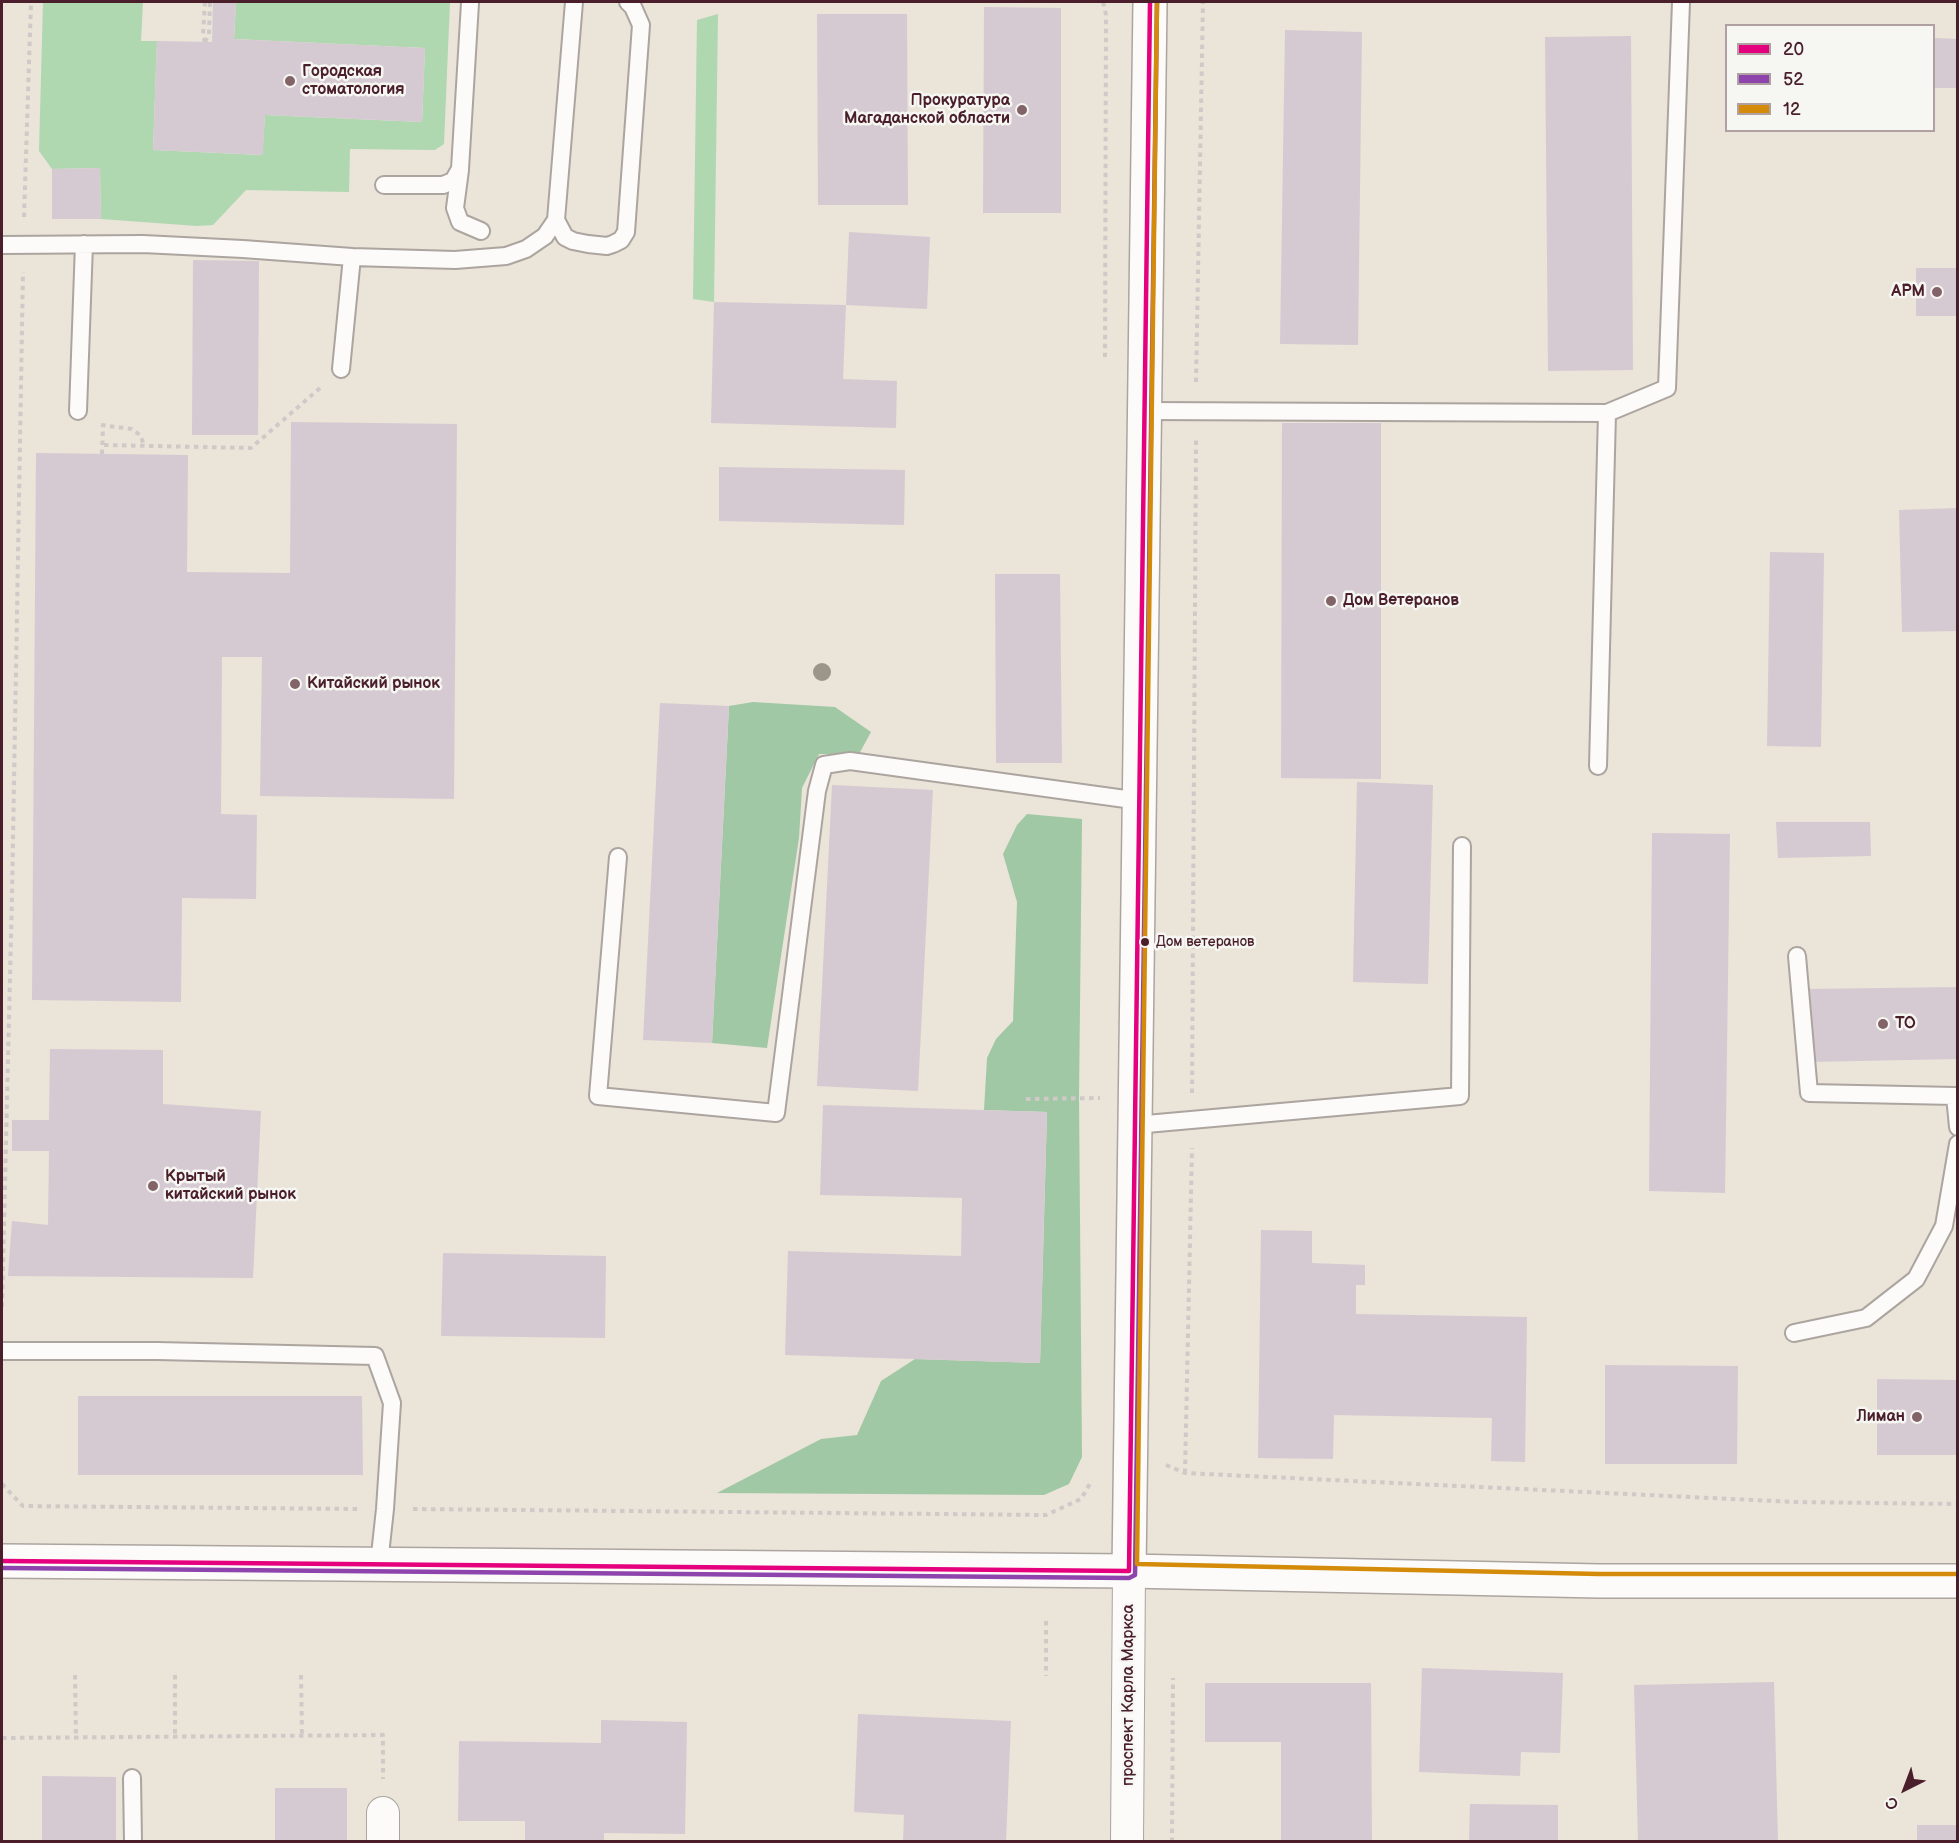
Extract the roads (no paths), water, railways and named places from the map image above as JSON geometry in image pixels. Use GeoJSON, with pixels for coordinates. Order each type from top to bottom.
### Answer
{"type":"FeatureCollection","features":[{"type":"Feature","properties":{"kind":"main road","name":"проспект Карла Маркса"},"geometry":{"type":"LineString","coordinates":[[1130,1571],[1150,2]]}},
{"type":"Feature","properties":{"kind":"main road"},"geometry":{"type":"LineString","coordinates":[[2,1561],[1130,1571],[1599,1581],[1958,1581]]}},
{"type":"Feature","properties":{"kind":"street","name":"проспект Карла Маркса"},"geometry":{"type":"LineString","coordinates":[[1127,1842],[1130,1571]]}},
{"type":"Feature","properties":{"kind":"lane"},"geometry":{"type":"LineString","coordinates":[[2,245],[144,244],[352,257],[455,260],[506,256],[526,249],[545,236],[556,220],[574,2]]}},
{"type":"Feature","properties":{"kind":"lane"},"geometry":{"type":"LineString","coordinates":[[556,220],[565,237],[581,242],[607,246],[621,240],[627,232],[641,25],[633,7],[628,2]]}},
{"type":"Feature","properties":{"kind":"lane"},"geometry":{"type":"LineString","coordinates":[[1145,411],[1607,413],[1667,388],[1681,2]]}},
{"type":"Feature","properties":{"kind":"lane"},"geometry":{"type":"LineString","coordinates":[[470,3],[460,169],[455,208],[460,222],[481,231]]}},
{"type":"Feature","properties":{"kind":"lane"},"geometry":{"type":"LineString","coordinates":[[384,185],[443,185],[453,181],[460,169]]}},
{"type":"Feature","properties":{"kind":"lane"},"geometry":{"type":"LineString","coordinates":[[78,411],[84,244]]}},
{"type":"Feature","properties":{"kind":"lane"},"geometry":{"type":"LineString","coordinates":[[341,369],[352,257]]}},
{"type":"Feature","properties":{"kind":"lane"},"geometry":{"type":"LineString","coordinates":[[1598,766],[1607,413]]}},
{"type":"Feature","properties":{"kind":"lane"},"geometry":{"type":"LineString","coordinates":[[618,857],[598,1096],[776,1113],[817,791],[824,765],[850,761],[1140,801]]}},
{"type":"Feature","properties":{"kind":"lane"},"geometry":{"type":"LineString","coordinates":[[1135,1125],[1460,1096],[1462,846]]}},
{"type":"Feature","properties":{"kind":"lane"},"geometry":{"type":"LineString","coordinates":[[1797,956],[1809,1093],[1955,1096],[1958,1127]]}},
{"type":"Feature","properties":{"kind":"lane"},"geometry":{"type":"LineString","coordinates":[[1794,1334],[1866,1318],[1916,1280],[1944,1226],[1958,1144]]}},
{"type":"Feature","properties":{"kind":"lane"},"geometry":{"type":"LineString","coordinates":[[2,1351],[157,1351],[375,1356],[392,1403],[386,1509],[379,1564]]}},
{"type":"Feature","properties":{"kind":"lane"},"geometry":{"type":"LineString","coordinates":[[132,1778],[133,1842]]}},
{"type":"Feature","properties":{"kind":"place","name":"Городская стоматология"},"geometry":{"type":"Point","coordinates":[290,81]}},
{"type":"Feature","properties":{"kind":"place","name":"Прокуратура Магаданской области"},"geometry":{"type":"Point","coordinates":[1022,110]}},
{"type":"Feature","properties":{"kind":"place","name":"АРМ"},"geometry":{"type":"Point","coordinates":[1937,292]}},
{"type":"Feature","properties":{"kind":"place","name":"Дом Ветеранов"},"geometry":{"type":"Point","coordinates":[1331,601]}},
{"type":"Feature","properties":{"kind":"place","name":"Китайский рынок"},"geometry":{"type":"Point","coordinates":[295,684]}},
{"type":"Feature","properties":{"kind":"place","name":"Дом ветеранов"},"geometry":{"type":"Point","coordinates":[1145,942]}},
{"type":"Feature","properties":{"kind":"place","name":"ТО"},"geometry":{"type":"Point","coordinates":[1883,1024]}},
{"type":"Feature","properties":{"kind":"place","name":"Крытый китайский рынок"},"geometry":{"type":"Point","coordinates":[153,1186]}},
{"type":"Feature","properties":{"kind":"place","name":"Лиман"},"geometry":{"type":"Point","coordinates":[1917,1417]}}]}
